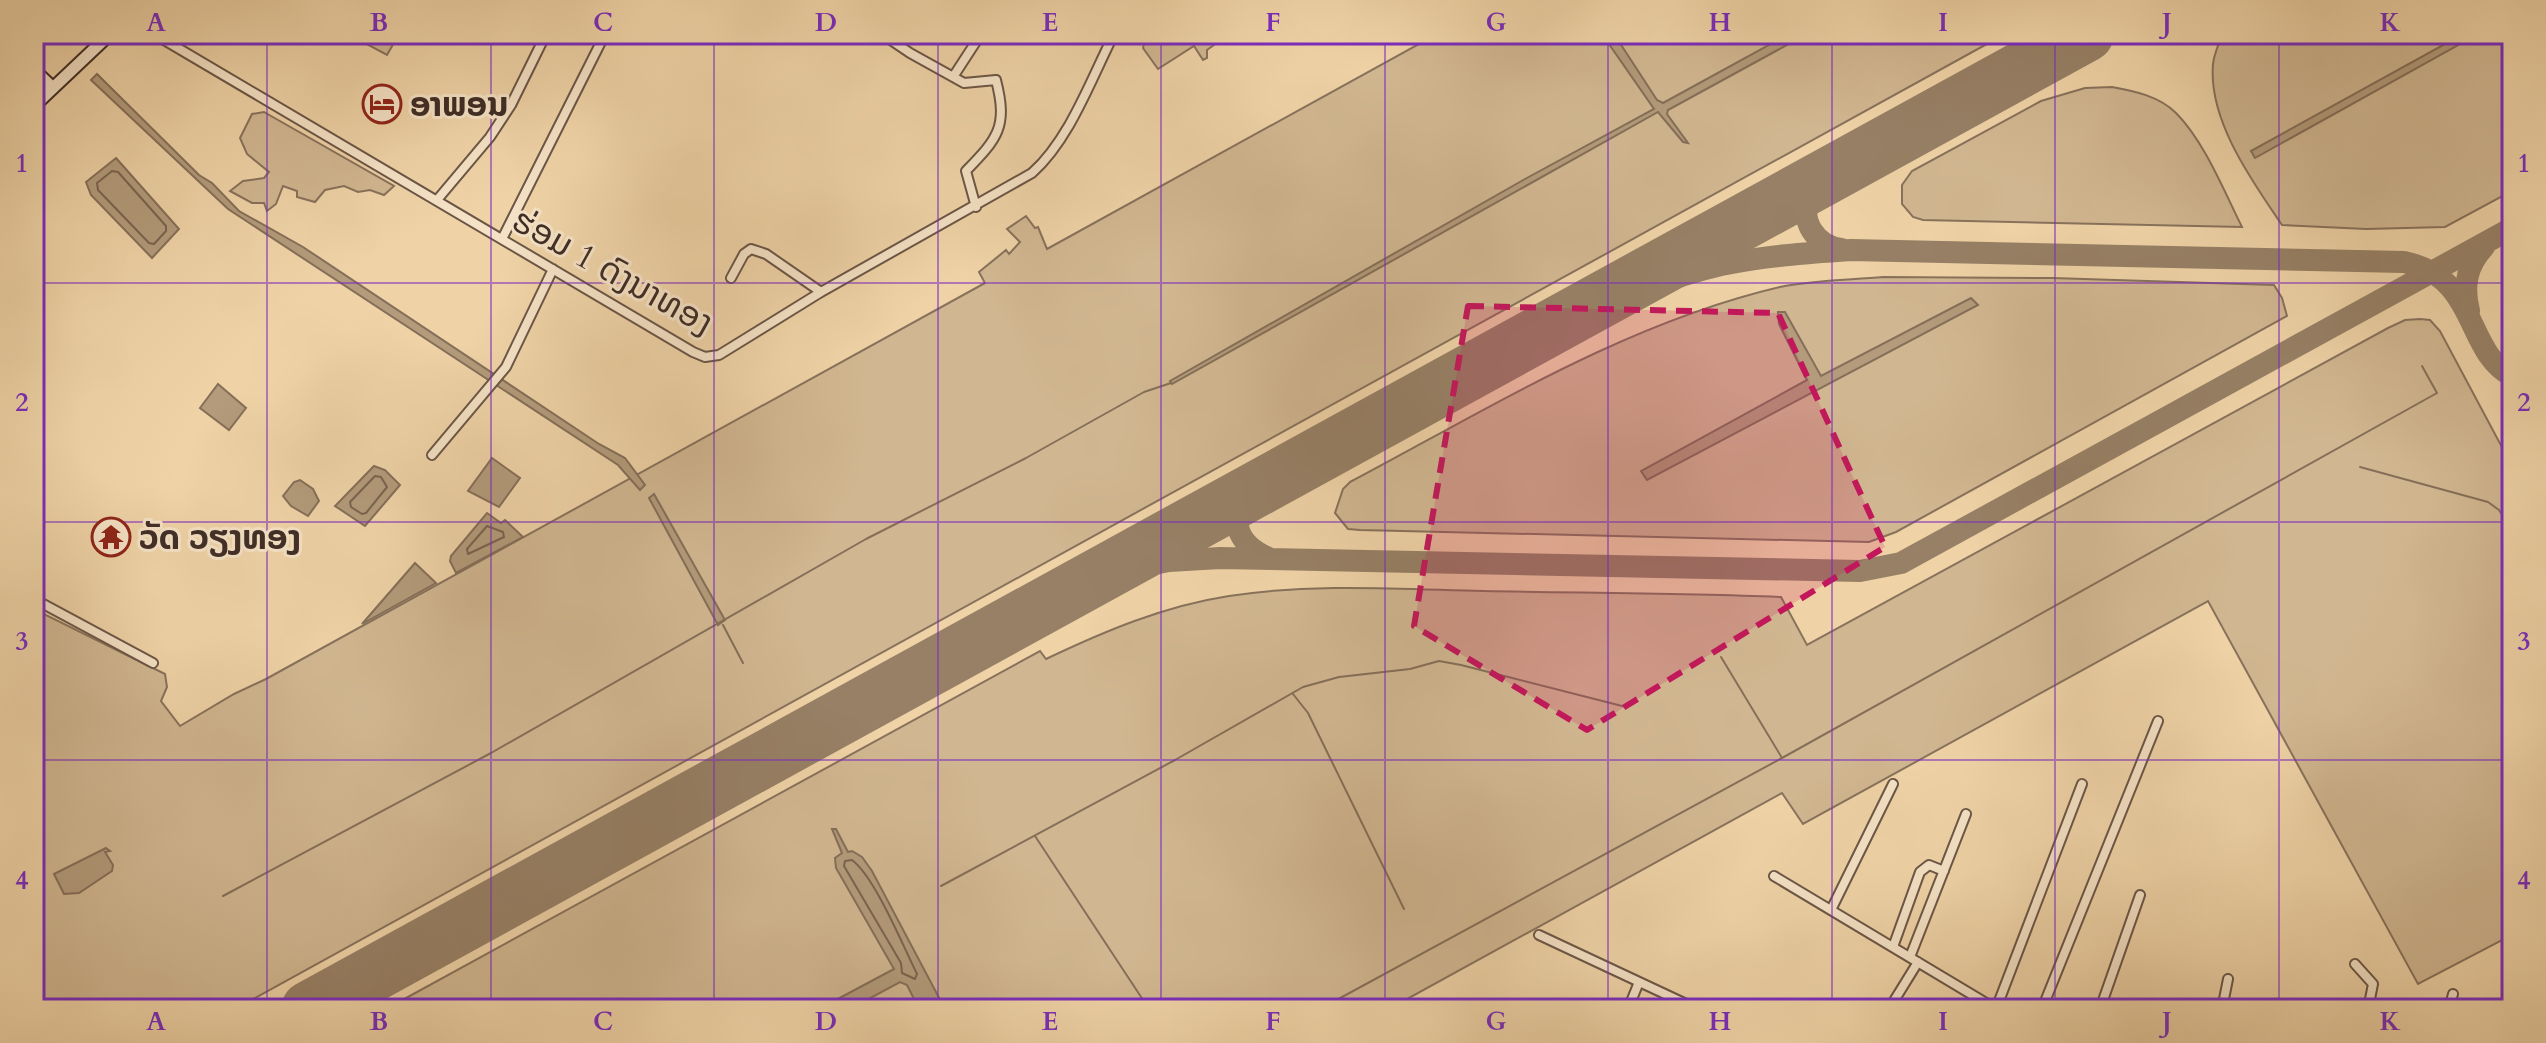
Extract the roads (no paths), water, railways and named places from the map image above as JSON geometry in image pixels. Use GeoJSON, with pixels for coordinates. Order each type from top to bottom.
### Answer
{"type":"FeatureCollection","features":[{"type":"Feature","properties":{"kind":"main road"},"geometry":{"type":"LineString","coordinates":[[34,104],[110,34]]}},
{"type":"Feature","properties":{"kind":"main road"},"geometry":{"type":"LineString","coordinates":[[34,70],[53,88]]}},
{"type":"Feature","properties":{"kind":"street","name":"ຮ່ອມ 1 ດົງນາທອງ"},"geometry":{"type":"LineString","coordinates":[[154,34],[705,357],[719,355],[821,292],[1032,173],[1046,161],[1061,138],[1114,34]]}},
{"type":"Feature","properties":{"kind":"street"},"geometry":{"type":"LineString","coordinates":[[437,200],[490,137],[511,105],[546,34]]}},
{"type":"Feature","properties":{"kind":"street"},"geometry":{"type":"LineString","coordinates":[[502,239],[605,34]]}},
{"type":"Feature","properties":{"kind":"street"},"geometry":{"type":"LineString","coordinates":[[882,34],[964,83],[996,80],[1003,109],[994,142],[966,171],[976,207]]}},
{"type":"Feature","properties":{"kind":"street"},"geometry":{"type":"LineString","coordinates":[[953,77],[981,34]]}},
{"type":"Feature","properties":{"kind":"street"},"geometry":{"type":"LineString","coordinates":[[731,278],[744,254],[751,249],[766,254],[821,292]]}},
{"type":"Feature","properties":{"kind":"street"},"geometry":{"type":"LineString","coordinates":[[432,455],[500,375],[553,269]]}},
{"type":"Feature","properties":{"kind":"street"},"geometry":{"type":"LineString","coordinates":[[34,599],[153,663]]}},
{"type":"Feature","properties":{"kind":"street"},"geometry":{"type":"LineString","coordinates":[[2042,1009],[2158,721]]}},
{"type":"Feature","properties":{"kind":"street"},"geometry":{"type":"LineString","coordinates":[[1831,910],[1893,784]]}},
{"type":"Feature","properties":{"kind":"street"},"geometry":{"type":"LineString","coordinates":[[1774,876],[1996,1009],[2082,784]]}},
{"type":"Feature","properties":{"kind":"street"},"geometry":{"type":"LineString","coordinates":[[1889,1009],[1914,960],[1966,814]]}},
{"type":"Feature","properties":{"kind":"street"},"geometry":{"type":"LineString","coordinates":[[1893,947],[1920,872],[1929,865],[1944,871]]}},
{"type":"Feature","properties":{"kind":"street"},"geometry":{"type":"LineString","coordinates":[[2100,1009],[2140,895]]}},
{"type":"Feature","properties":{"kind":"street"},"geometry":{"type":"LineString","coordinates":[[1539,935],[1697,1009]]}},
{"type":"Feature","properties":{"kind":"street"},"geometry":{"type":"LineString","coordinates":[[2355,964],[2373,984],[2368,1009]]}},
{"type":"Feature","properties":{"kind":"street"},"geometry":{"type":"LineString","coordinates":[[2222,1009],[2228,979]]}},
{"type":"Feature","properties":{"kind":"street"},"geometry":{"type":"LineString","coordinates":[[1628,1009],[1639,982]]}},
{"type":"Feature","properties":{"kind":"street"},"geometry":{"type":"LineString","coordinates":[[2449,1009],[2453,994]]}},
{"type":"Feature","properties":{"kind":"water"},"geometry":{"type":"Polygon","coordinates":[[[1602,34],[1614,34],[1657,100],[1663,103],[1789,34],[1807,34],[1668,110],[1667,114],[1688,143],[1683,142],[1658,112],[1172,384],[1170,381],[1654,109],[1602,34]]]}},
{"type":"Feature","properties":{"kind":"water"},"geometry":{"type":"Polygon","coordinates":[[[2463,34],[2478,34],[2255,158],[2251,151],[2463,34]]]}},
{"type":"Feature","properties":{"kind":"water"},"geometry":{"type":"Polygon","coordinates":[[[97,74],[239,211],[303,247],[599,444],[625,458],[645,485],[640,490],[618,465],[228,209],[91,80],[97,74]]]}},
{"type":"Feature","properties":{"kind":"water"},"geometry":{"type":"Polygon","coordinates":[[[116,158],[179,229],[152,258],[91,195],[86,182],[116,158]]]}},
{"type":"Feature","properties":{"kind":"water"},"geometry":{"type":"Polygon","coordinates":[[[1971,298],[1978,305],[1647,480],[1641,471],[1807,380],[1779,324],[1778,312],[1785,312],[1821,376],[1971,298]]]}},
{"type":"Feature","properties":{"kind":"water"},"geometry":{"type":"Polygon","coordinates":[[[218,384],[246,408],[229,430],[200,408],[218,384]]]}},
{"type":"Feature","properties":{"kind":"water"},"geometry":{"type":"Polygon","coordinates":[[[492,458],[520,478],[499,507],[468,491],[492,458]]]}},
{"type":"Feature","properties":{"kind":"water"},"geometry":{"type":"Polygon","coordinates":[[[374,466],[385,470],[400,485],[365,526],[335,506],[374,466]]]}},
{"type":"Feature","properties":{"kind":"water"},"geometry":{"type":"Polygon","coordinates":[[[300,480],[313,489],[319,501],[308,516],[291,506],[283,496],[294,482],[300,480]]]}},
{"type":"Feature","properties":{"kind":"water"},"geometry":{"type":"Polygon","coordinates":[[[654,494],[725,620],[718,625],[649,498],[654,494]]]}},
{"type":"Feature","properties":{"kind":"water"},"geometry":{"type":"Polygon","coordinates":[[[487,513],[501,523],[505,520],[523,537],[456,573],[451,556],[487,513]]]}},
{"type":"Feature","properties":{"kind":"water"},"geometry":{"type":"Polygon","coordinates":[[[415,563],[436,583],[362,624],[415,563]]]}},
{"type":"Feature","properties":{"kind":"water"},"geometry":{"type":"Polygon","coordinates":[[[832,829],[836,829],[848,852],[862,857],[872,871],[945,1009],[919,1009],[907,985],[900,982],[850,1009],[819,1009],[894,969],[836,868],[835,858],[842,853],[832,829]]]}},
{"type":"Feature","properties":{"kind":"water"},"geometry":{"type":"Polygon","coordinates":[[[106,848],[110,851],[105,852],[113,865],[112,871],[79,893],[64,894],[54,874],[106,848]]]}},
{"type":"Feature","properties":{"kind":"waterway"},"geometry":{"type":"LineString","coordinates":[[1320,1009],[1782,758],[2437,393],[2422,366]]}},
{"type":"Feature","properties":{"kind":"waterway"},"geometry":{"type":"LineString","coordinates":[[223,896],[491,753],[866,539],[1026,458],[1144,392],[1171,383]]}},
{"type":"Feature","properties":{"kind":"waterway"},"geometry":{"type":"LineString","coordinates":[[2360,467],[2488,502],[2499,510],[2512,530]]}},
{"type":"Feature","properties":{"kind":"waterway"},"geometry":{"type":"LineString","coordinates":[[723,625],[743,663]]}},
{"type":"Feature","properties":{"kind":"waterway"},"geometry":{"type":"LineString","coordinates":[[1721,657],[1782,758]]}},
{"type":"Feature","properties":{"kind":"waterway"},"geometry":{"type":"LineString","coordinates":[[941,886],[1303,687],[1339,677],[1410,669],[1439,661],[1626,707]]}},
{"type":"Feature","properties":{"kind":"waterway"},"geometry":{"type":"LineString","coordinates":[[1293,694],[1308,713],[1404,909]]}},
{"type":"Feature","properties":{"kind":"waterway"},"geometry":{"type":"LineString","coordinates":[[1035,836],[1149,1009]]}},
{"type":"Feature","properties":{"kind":"place","name":"ອາພອນ"},"geometry":{"type":"Point","coordinates":[382,104]}},
{"type":"Feature","properties":{"kind":"place","name":"ວັດ ວຽງທອງ"},"geometry":{"type":"Point","coordinates":[111,537]}}]}
